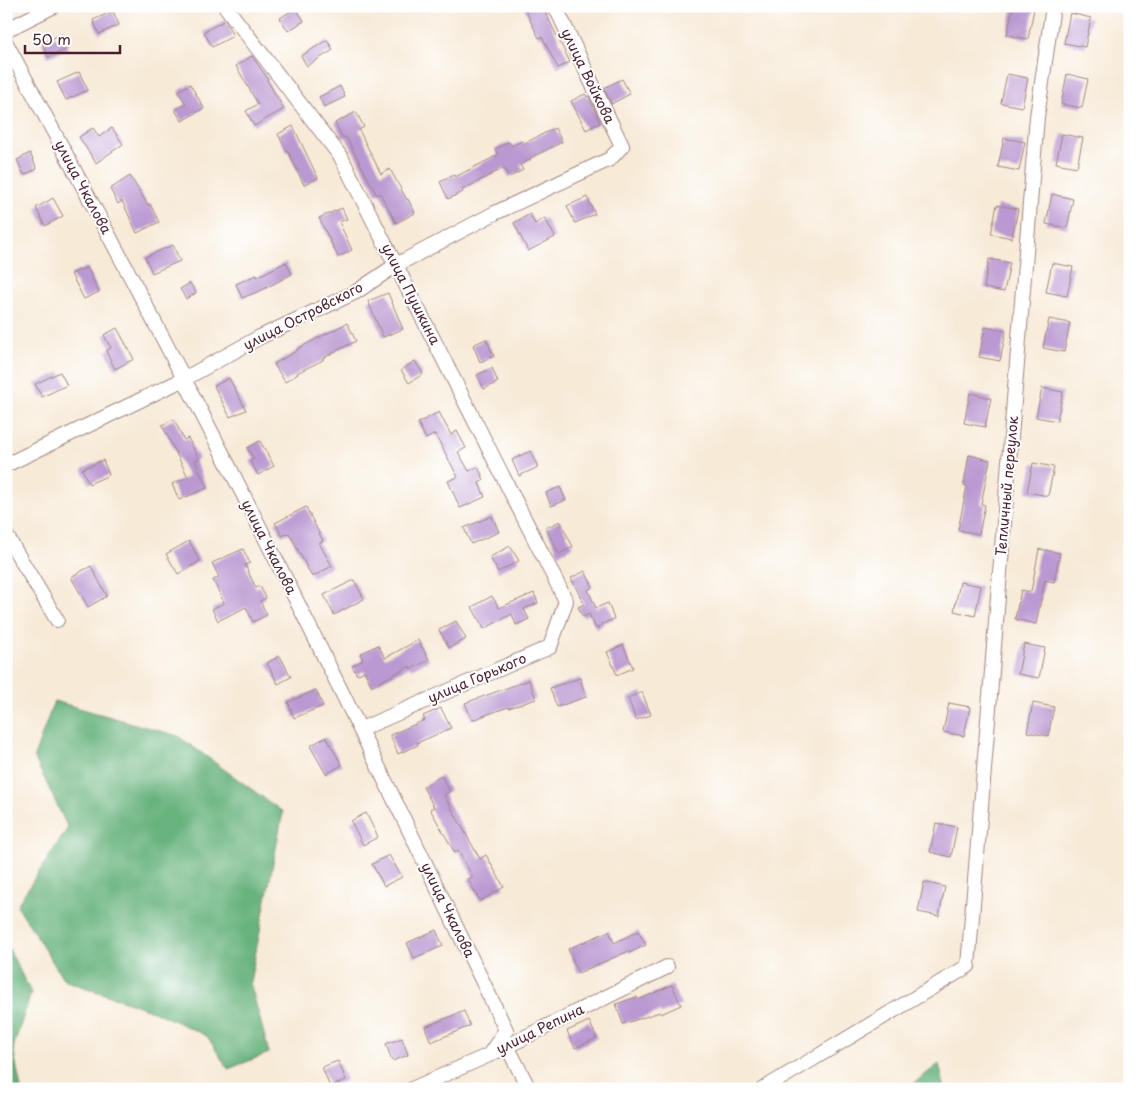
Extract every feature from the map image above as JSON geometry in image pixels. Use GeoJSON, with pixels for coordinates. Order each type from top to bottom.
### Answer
{"type":"FeatureCollection","features":[{"type":"Feature","properties":{"kind":"street"},"geometry":{"type":"LineString","coordinates":[[6,30],[54,6]]}},
{"type":"Feature","properties":{"kind":"street","name":"улица Пушкина"},"geometry":{"type":"LineString","coordinates":[[226,6],[341,157],[566,601]]}},
{"type":"Feature","properties":{"kind":"street","name":"улица Войкова"},"geometry":{"type":"LineString","coordinates":[[555,6],[622,146]]}},
{"type":"Feature","properties":{"kind":"street","name":"Тепличный переулок"},"geometry":{"type":"LineString","coordinates":[[763,1089],[968,966],[1036,127],[1053,6]]}},
{"type":"Feature","properties":{"kind":"street","name":"улица Чкалова"},"geometry":{"type":"LineString","coordinates":[[6,43],[184,379],[360,729],[506,1030],[489,1055]]}},
{"type":"Feature","properties":{"kind":"street","name":"улица Островского"},"geometry":{"type":"LineString","coordinates":[[6,465],[184,379],[260,337],[356,292],[396,265],[495,213],[610,159],[622,146]]}},
{"type":"Feature","properties":{"kind":"street"},"geometry":{"type":"LineString","coordinates":[[6,535],[56,620]]}},
{"type":"Feature","properties":{"kind":"street","name":"улица Горького"},"geometry":{"type":"LineString","coordinates":[[360,729],[550,646],[566,601]]}},
{"type":"Feature","properties":{"kind":"street","name":"улица Репина"},"geometry":{"type":"LineString","coordinates":[[412,1089],[489,1055],[667,967]]}},
{"type":"Feature","properties":{"kind":"street"},"geometry":{"type":"LineString","coordinates":[[507,1046],[530,1089]]}},
{"type":"Feature","properties":{"kind":"green space"},"geometry":{"type":"Polygon","coordinates":[[[54,701],[178,736],[283,812],[250,982],[269,1053],[228,1069],[207,1036],[153,1011],[64,980],[17,905],[68,828],[34,757],[54,701]]]}},
{"type":"Feature","properties":{"kind":"green space"},"geometry":{"type":"Polygon","coordinates":[[[6,943],[31,993],[13,1048],[21,1089],[6,1089],[6,943]]]}},
{"type":"Feature","properties":{"kind":"green space"},"geometry":{"type":"Polygon","coordinates":[[[939,1064],[945,1089],[913,1089],[913,1084],[939,1064]]]}},
{"type":"Feature","properties":{"kind":"building"},"geometry":{"type":"Polygon","coordinates":[[[523,6],[542,6],[570,62],[558,68],[542,37],[539,38],[523,6]]]}},
{"type":"Feature","properties":{"kind":"building"},"geometry":{"type":"Polygon","coordinates":[[[1013,6],[1034,9],[1028,39],[1007,35],[1013,6]]]}},
{"type":"Feature","properties":{"kind":"building"},"geometry":{"type":"Polygon","coordinates":[[[296,8],[304,21],[288,31],[280,18],[296,8]]]}},
{"type":"Feature","properties":{"kind":"building"},"geometry":{"type":"Polygon","coordinates":[[[113,11],[119,25],[99,34],[93,20],[113,11]]]}},
{"type":"Feature","properties":{"kind":"building"},"geometry":{"type":"Polygon","coordinates":[[[1070,13],[1091,18],[1085,47],[1064,43],[1070,13]]]}},
{"type":"Feature","properties":{"kind":"building"},"geometry":{"type":"Polygon","coordinates":[[[225,20],[233,36],[212,47],[204,32],[225,20]]]}},
{"type":"Feature","properties":{"kind":"building"},"geometry":{"type":"Polygon","coordinates":[[[62,34],[68,49],[48,57],[42,43],[62,34]]]}},
{"type":"Feature","properties":{"kind":"building"},"geometry":{"type":"Polygon","coordinates":[[[327,40],[333,50],[307,66],[301,56],[327,40]]]}},
{"type":"Feature","properties":{"kind":"building"},"geometry":{"type":"Polygon","coordinates":[[[252,56],[268,79],[284,109],[254,126],[246,111],[258,104],[236,66],[252,56]]]}},
{"type":"Feature","properties":{"kind":"building"},"geometry":{"type":"Polygon","coordinates":[[[79,72],[88,90],[66,100],[57,82],[79,72]]]}},
{"type":"Feature","properties":{"kind":"building"},"geometry":{"type":"Polygon","coordinates":[[[1007,74],[1028,78],[1022,107],[1001,103],[1007,74]]]}},
{"type":"Feature","properties":{"kind":"building"},"geometry":{"type":"Polygon","coordinates":[[[1067,74],[1088,79],[1082,108],[1061,104],[1067,74]]]}},
{"type":"Feature","properties":{"kind":"building"},"geometry":{"type":"Polygon","coordinates":[[[622,79],[630,94],[611,104],[604,88],[622,79]]]}},
{"type":"Feature","properties":{"kind":"building"},"geometry":{"type":"Polygon","coordinates":[[[190,84],[204,108],[182,121],[175,110],[186,104],[178,91],[190,84]]]}},
{"type":"Feature","properties":{"kind":"building"},"geometry":{"type":"Polygon","coordinates":[[[340,86],[345,97],[324,107],[319,97],[340,86]]]}},
{"type":"Feature","properties":{"kind":"building"},"geometry":{"type":"Polygon","coordinates":[[[585,94],[587,97],[589,96],[600,123],[586,130],[571,101],[585,94]]]}},
{"type":"Feature","properties":{"kind":"building"},"geometry":{"type":"Polygon","coordinates":[[[356,112],[364,127],[359,130],[381,174],[390,169],[415,213],[396,223],[380,193],[377,195],[346,137],[343,138],[335,123],[356,112]]]}},
{"type":"Feature","properties":{"kind":"building"},"geometry":{"type":"Polygon","coordinates":[[[293,126],[318,178],[304,185],[278,134],[293,126]]]}},
{"type":"Feature","properties":{"kind":"building"},"geometry":{"type":"Polygon","coordinates":[[[93,128],[99,137],[112,128],[123,144],[96,163],[79,137],[93,128]]]}},
{"type":"Feature","properties":{"kind":"building"},"geometry":{"type":"Polygon","coordinates":[[[555,128],[562,142],[520,165],[523,170],[509,177],[504,168],[448,199],[440,182],[454,175],[455,177],[498,155],[495,149],[509,142],[512,146],[522,141],[523,144],[555,128]]]}},
{"type":"Feature","properties":{"kind":"building"},"geometry":{"type":"Polygon","coordinates":[[[1062,134],[1083,138],[1077,167],[1056,163],[1062,134]]]}},
{"type":"Feature","properties":{"kind":"building"},"geometry":{"type":"Polygon","coordinates":[[[1004,138],[1025,142],[1019,171],[998,167],[1004,138]]]}},
{"type":"Feature","properties":{"kind":"building"},"geometry":{"type":"Polygon","coordinates":[[[30,153],[37,169],[24,175],[17,160],[30,153]]]}},
{"type":"Feature","properties":{"kind":"building"},"geometry":{"type":"Polygon","coordinates":[[[130,176],[148,205],[150,204],[159,222],[137,233],[122,201],[118,204],[110,189],[130,176]]]}},
{"type":"Feature","properties":{"kind":"building"},"geometry":{"type":"Polygon","coordinates":[[[1052,194],[1073,199],[1067,228],[1046,224],[1052,194]]]}},
{"type":"Feature","properties":{"kind":"building"},"geometry":{"type":"Polygon","coordinates":[[[587,197],[595,214],[575,223],[567,206],[587,197]]]}},
{"type":"Feature","properties":{"kind":"building"},"geometry":{"type":"Polygon","coordinates":[[[53,198],[63,216],[45,226],[36,208],[53,198]]]}},
{"type":"Feature","properties":{"kind":"building"},"geometry":{"type":"Polygon","coordinates":[[[997,205],[1018,209],[1012,238],[991,234],[997,205]]]}},
{"type":"Feature","properties":{"kind":"building"},"geometry":{"type":"Polygon","coordinates":[[[342,208],[347,219],[339,222],[352,250],[338,257],[319,218],[342,208]]]}},
{"type":"Feature","properties":{"kind":"building"},"geometry":{"type":"Polygon","coordinates":[[[530,214],[535,224],[545,218],[555,237],[528,251],[514,223],[530,214]]]}},
{"type":"Feature","properties":{"kind":"building"},"geometry":{"type":"Polygon","coordinates":[[[173,245],[180,261],[152,273],[145,257],[173,245]]]}},
{"type":"Feature","properties":{"kind":"building"},"geometry":{"type":"Polygon","coordinates":[[[989,259],[1010,263],[1004,292],[984,288],[989,259]]]}},
{"type":"Feature","properties":{"kind":"building"},"geometry":{"type":"Polygon","coordinates":[[[286,262],[292,274],[242,298],[236,284],[256,275],[257,277],[286,262]]]}},
{"type":"Feature","properties":{"kind":"building"},"geometry":{"type":"Polygon","coordinates":[[[1052,263],[1073,267],[1067,296],[1046,292],[1052,263]]]}},
{"type":"Feature","properties":{"kind":"building"},"geometry":{"type":"Polygon","coordinates":[[[87,267],[99,292],[84,299],[71,274],[87,267]]]}},
{"type":"Feature","properties":{"kind":"building"},"geometry":{"type":"Polygon","coordinates":[[[190,283],[196,293],[186,299],[180,289],[190,283]]]}},
{"type":"Feature","properties":{"kind":"building"},"geometry":{"type":"Polygon","coordinates":[[[388,293],[403,329],[383,337],[368,301],[388,293]]]}},
{"type":"Feature","properties":{"kind":"building"},"geometry":{"type":"Polygon","coordinates":[[[1049,319],[1070,323],[1064,352],[1043,348],[1049,319]]]}},
{"type":"Feature","properties":{"kind":"building"},"geometry":{"type":"Polygon","coordinates":[[[347,323],[356,341],[297,373],[285,382],[274,364],[297,349],[347,323]]]}},
{"type":"Feature","properties":{"kind":"building"},"geometry":{"type":"Polygon","coordinates":[[[985,327],[1006,331],[1000,361],[979,357],[985,327]]]}},
{"type":"Feature","properties":{"kind":"building"},"geometry":{"type":"Polygon","coordinates":[[[117,328],[134,359],[115,369],[106,351],[111,348],[104,335],[117,328]]]}},
{"type":"Feature","properties":{"kind":"building"},"geometry":{"type":"Polygon","coordinates":[[[486,339],[494,356],[480,362],[473,345],[486,339]]]}},
{"type":"Feature","properties":{"kind":"building"},"geometry":{"type":"Polygon","coordinates":[[[415,361],[423,374],[409,383],[401,370],[415,361]]]}},
{"type":"Feature","properties":{"kind":"building"},"geometry":{"type":"Polygon","coordinates":[[[492,368],[498,382],[484,389],[477,375],[492,368]]]}},
{"type":"Feature","properties":{"kind":"building"},"geometry":{"type":"Polygon","coordinates":[[[60,372],[67,385],[42,397],[35,384],[60,372]]]}},
{"type":"Feature","properties":{"kind":"building"},"geometry":{"type":"Polygon","coordinates":[[[229,378],[246,410],[230,417],[214,386],[229,378]]]}},
{"type":"Feature","properties":{"kind":"building"},"geometry":{"type":"Polygon","coordinates":[[[1042,388],[1063,392],[1057,421],[1036,417],[1042,388]]]}},
{"type":"Feature","properties":{"kind":"building"},"geometry":{"type":"Polygon","coordinates":[[[970,393],[991,398],[985,427],[964,423],[970,393]]]}},
{"type":"Feature","properties":{"kind":"building"},"geometry":{"type":"Polygon","coordinates":[[[439,412],[451,435],[457,431],[466,448],[458,452],[469,471],[478,467],[484,480],[479,483],[485,497],[460,508],[448,481],[458,477],[435,434],[426,439],[418,423],[439,412]]]}},
{"type":"Feature","properties":{"kind":"building"},"geometry":{"type":"Polygon","coordinates":[[[174,419],[184,440],[188,438],[199,459],[195,460],[207,488],[179,500],[172,484],[188,477],[162,425],[174,419]]]}},
{"type":"Feature","properties":{"kind":"building"},"geometry":{"type":"Polygon","coordinates":[[[260,441],[274,466],[258,475],[250,461],[254,459],[247,448],[260,441]]]}},
{"type":"Feature","properties":{"kind":"building"},"geometry":{"type":"Polygon","coordinates":[[[530,451],[538,467],[519,476],[512,460],[530,451]]]}},
{"type":"Feature","properties":{"kind":"building"},"geometry":{"type":"Polygon","coordinates":[[[969,455],[990,460],[981,504],[985,505],[979,534],[958,530],[967,486],[964,485],[969,455]]]}},
{"type":"Feature","properties":{"kind":"building"},"geometry":{"type":"Polygon","coordinates":[[[103,460],[109,475],[89,484],[82,469],[103,460]]]}},
{"type":"Feature","properties":{"kind":"building"},"geometry":{"type":"Polygon","coordinates":[[[1033,463],[1054,467],[1048,496],[1027,492],[1033,463]]]}},
{"type":"Feature","properties":{"kind":"building"},"geometry":{"type":"Polygon","coordinates":[[[560,487],[566,500],[551,506],[546,493],[560,487]]]}},
{"type":"Feature","properties":{"kind":"building"},"geometry":{"type":"Polygon","coordinates":[[[306,507],[323,541],[319,543],[332,566],[312,577],[289,533],[282,536],[275,523],[306,507]]]}},
{"type":"Feature","properties":{"kind":"building"},"geometry":{"type":"Polygon","coordinates":[[[492,516],[499,532],[471,544],[464,528],[492,516]]]}},
{"type":"Feature","properties":{"kind":"building"},"geometry":{"type":"Polygon","coordinates":[[[560,521],[573,547],[559,554],[546,528],[560,521]]]}},
{"type":"Feature","properties":{"kind":"building"},"geometry":{"type":"Polygon","coordinates":[[[189,541],[200,561],[178,574],[166,554],[189,541]]]}},
{"type":"Feature","properties":{"kind":"building"},"geometry":{"type":"Polygon","coordinates":[[[510,546],[519,561],[498,572],[490,557],[510,546]]]}},
{"type":"Feature","properties":{"kind":"building"},"geometry":{"type":"Polygon","coordinates":[[[243,549],[250,563],[245,565],[256,588],[260,586],[266,598],[260,601],[267,615],[253,622],[246,607],[218,621],[212,609],[224,603],[213,580],[219,577],[212,563],[243,549]]]}},
{"type":"Feature","properties":{"kind":"building"},"geometry":{"type":"Polygon","coordinates":[[[1039,549],[1060,553],[1054,582],[1045,580],[1036,624],[1015,619],[1021,590],[1031,592],[1039,549]]]}},
{"type":"Feature","properties":{"kind":"building"},"geometry":{"type":"Polygon","coordinates":[[[91,566],[107,596],[88,607],[71,577],[91,566]]]}},
{"type":"Feature","properties":{"kind":"building"},"geometry":{"type":"Polygon","coordinates":[[[585,571],[593,587],[588,590],[596,608],[608,603],[614,619],[596,629],[589,614],[583,617],[578,607],[584,604],[571,578],[585,571]]]}},
{"type":"Feature","properties":{"kind":"building"},"geometry":{"type":"Polygon","coordinates":[[[354,580],[364,599],[334,615],[324,595],[354,580]]]}},
{"type":"Feature","properties":{"kind":"building"},"geometry":{"type":"Polygon","coordinates":[[[960,582],[981,586],[975,616],[954,611],[960,582]]]}},
{"type":"Feature","properties":{"kind":"building"},"geometry":{"type":"Polygon","coordinates":[[[534,593],[538,603],[524,609],[529,619],[516,625],[512,614],[484,629],[472,607],[492,596],[499,608],[534,593]]]}},
{"type":"Feature","properties":{"kind":"building"},"geometry":{"type":"Polygon","coordinates":[[[456,621],[466,639],[449,648],[439,630],[456,621]]]}},
{"type":"Feature","properties":{"kind":"building"},"geometry":{"type":"Polygon","coordinates":[[[418,640],[429,660],[411,669],[410,666],[372,686],[364,671],[357,675],[352,666],[363,660],[360,654],[378,645],[385,658],[418,640]]]}},
{"type":"Feature","properties":{"kind":"building"},"geometry":{"type":"Polygon","coordinates":[[[1024,644],[1045,648],[1039,678],[1018,674],[1024,644]]]}},
{"type":"Feature","properties":{"kind":"building"},"geometry":{"type":"Polygon","coordinates":[[[623,645],[633,668],[617,675],[607,652],[623,645]]]}},
{"type":"Feature","properties":{"kind":"building"},"geometry":{"type":"Polygon","coordinates":[[[280,656],[291,677],[278,684],[267,663],[280,656]]]}},
{"type":"Feature","properties":{"kind":"building"},"geometry":{"type":"Polygon","coordinates":[[[580,678],[586,697],[557,707],[550,688],[580,678]]]}},
{"type":"Feature","properties":{"kind":"building"},"geometry":{"type":"Polygon","coordinates":[[[529,680],[536,699],[472,720],[465,703],[529,680]]]}},
{"type":"Feature","properties":{"kind":"building"},"geometry":{"type":"Polygon","coordinates":[[[316,690],[323,706],[294,718],[288,702],[316,690]]]}},
{"type":"Feature","properties":{"kind":"building"},"geometry":{"type":"Polygon","coordinates":[[[642,692],[651,715],[636,720],[628,698],[642,692]]]}},
{"type":"Feature","properties":{"kind":"building"},"geometry":{"type":"Polygon","coordinates":[[[949,703],[970,707],[964,736],[943,732],[949,703]]]}},
{"type":"Feature","properties":{"kind":"building"},"geometry":{"type":"Polygon","coordinates":[[[1033,703],[1054,707],[1048,736],[1027,732],[1033,703]]]}},
{"type":"Feature","properties":{"kind":"building"},"geometry":{"type":"Polygon","coordinates":[[[441,708],[451,728],[417,743],[418,745],[398,754],[390,735],[425,720],[423,716],[441,708]]]}},
{"type":"Feature","properties":{"kind":"building"},"geometry":{"type":"Polygon","coordinates":[[[326,737],[342,765],[326,774],[310,746],[326,737]]]}},
{"type":"Feature","properties":{"kind":"building"},"geometry":{"type":"Polygon","coordinates":[[[441,776],[450,791],[444,795],[480,859],[486,855],[504,887],[480,901],[468,879],[473,877],[458,851],[455,853],[430,809],[434,807],[423,787],[441,776]]]}},
{"type":"Feature","properties":{"kind":"building"},"geometry":{"type":"Polygon","coordinates":[[[366,813],[378,837],[363,845],[351,821],[366,813]]]}},
{"type":"Feature","properties":{"kind":"building"},"geometry":{"type":"Polygon","coordinates":[[[936,823],[957,827],[951,857],[930,852],[936,823]]]}},
{"type":"Feature","properties":{"kind":"building"},"geometry":{"type":"Polygon","coordinates":[[[389,855],[402,877],[384,886],[372,864],[389,855]]]}},
{"type":"Feature","properties":{"kind":"building"},"geometry":{"type":"Polygon","coordinates":[[[924,882],[945,887],[939,916],[918,912],[924,882]]]}},
{"type":"Feature","properties":{"kind":"building"},"geometry":{"type":"Polygon","coordinates":[[[436,930],[443,946],[414,958],[407,943],[436,930]]]}},
{"type":"Feature","properties":{"kind":"building"},"geometry":{"type":"Polygon","coordinates":[[[609,931],[614,943],[638,931],[646,945],[578,973],[568,949],[609,931]]]}},
{"type":"Feature","properties":{"kind":"building"},"geometry":{"type":"Polygon","coordinates":[[[672,985],[681,1005],[661,1014],[660,1012],[623,1024],[616,1004],[637,997],[638,1000],[672,985]]]}},
{"type":"Feature","properties":{"kind":"building"},"geometry":{"type":"Polygon","coordinates":[[[464,1011],[470,1026],[431,1042],[425,1027],[464,1011]]]}},
{"type":"Feature","properties":{"kind":"building"},"geometry":{"type":"Polygon","coordinates":[[[589,1021],[597,1038],[575,1048],[567,1031],[589,1021]]]}},
{"type":"Feature","properties":{"kind":"building"},"geometry":{"type":"Polygon","coordinates":[[[402,1038],[408,1055],[392,1061],[386,1044],[402,1038]]]}},
{"type":"Feature","properties":{"kind":"building"},"geometry":{"type":"Polygon","coordinates":[[[338,1061],[346,1080],[330,1087],[322,1067],[338,1061]]]}}]}
